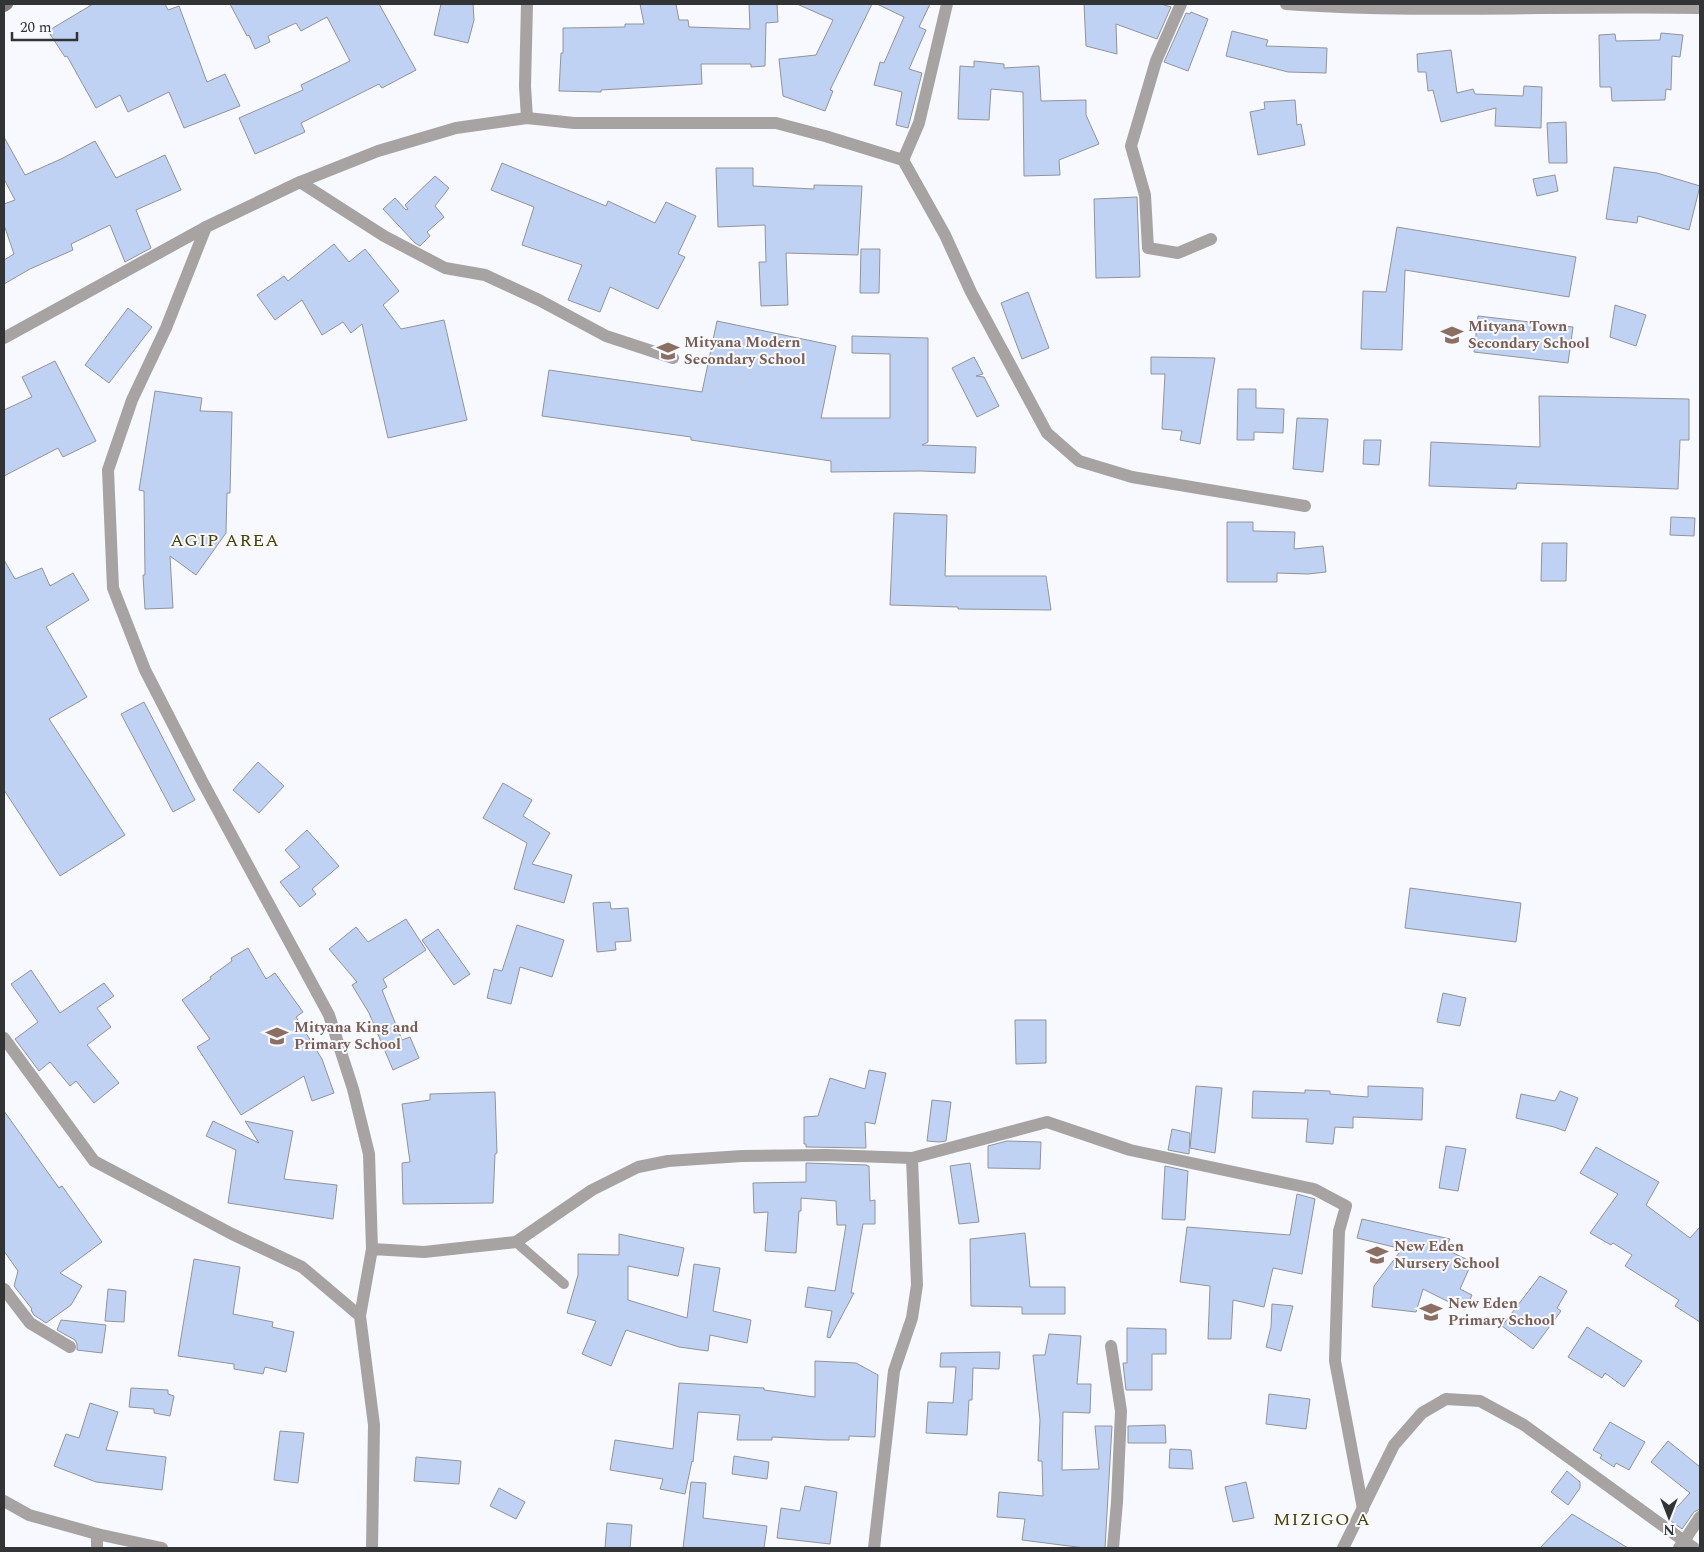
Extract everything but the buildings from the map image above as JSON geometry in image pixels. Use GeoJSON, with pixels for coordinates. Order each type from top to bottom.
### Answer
{"type":"FeatureCollection","features":[{"type":"Feature","properties":{"kind":"street"},"geometry":{"type":"LineString","coordinates":[[527,4],[525,86],[527,118]]}},
{"type":"Feature","properties":{"kind":"street"},"geometry":{"type":"LineString","coordinates":[[903,160],[919,123],[947,4]]}},
{"type":"Feature","properties":{"kind":"street"},"geometry":{"type":"LineString","coordinates":[[1181,4],[1156,61],[1131,146],[1146,195],[1148,248],[1178,254],[1211,239]]}},
{"type":"Feature","properties":{"kind":"street"},"geometry":{"type":"LineString","coordinates":[[1286,4],[1404,9],[1700,8]]}},
{"type":"Feature","properties":{"kind":"street"},"geometry":{"type":"LineString","coordinates":[[4,338],[206,227],[300,182],[378,151],[456,128],[527,118],[574,123],[776,123],[903,160],[945,235],[972,292],[1047,434],[1079,461],[1132,477],[1305,506]]}},
{"type":"Feature","properties":{"kind":"street"},"geometry":{"type":"LineString","coordinates":[[300,182],[384,236],[445,268],[485,275],[539,300],[606,336],[673,358]]}},
{"type":"Feature","properties":{"kind":"street"},"geometry":{"type":"LineString","coordinates":[[206,227],[166,328],[132,400],[108,470],[113,588],[145,670],[201,779],[329,1015],[353,1089],[368,1154],[372,1249],[360,1316],[374,1425],[372,1548]]}},
{"type":"Feature","properties":{"kind":"street"},"geometry":{"type":"LineString","coordinates":[[4,1038],[94,1161],[232,1234],[302,1267],[360,1316]]}},
{"type":"Feature","properties":{"kind":"street"},"geometry":{"type":"LineString","coordinates":[[372,1249],[424,1252],[516,1242],[592,1190],[638,1167],[668,1161],[742,1156],[826,1155],[912,1158],[1047,1122],[1130,1150],[1314,1189],[1346,1206],[1339,1230],[1335,1361],[1363,1509]]}},
{"type":"Feature","properties":{"kind":"street"},"geometry":{"type":"LineString","coordinates":[[874,1548],[894,1371],[912,1318],[917,1285],[912,1158]]}},
{"type":"Feature","properties":{"kind":"street"},"geometry":{"type":"LineString","coordinates":[[4,1289],[30,1323],[70,1347]]}},
{"type":"Feature","properties":{"kind":"street"},"geometry":{"type":"LineString","coordinates":[[1111,1346],[1121,1411],[1113,1548]]}},
{"type":"Feature","properties":{"kind":"street"},"geometry":{"type":"LineString","coordinates":[[1343,1548],[1394,1445],[1422,1413],[1446,1399],[1480,1400],[1524,1425],[1686,1546],[1700,1517]]}},
{"type":"Feature","properties":{"kind":"street"},"geometry":{"type":"LineString","coordinates":[[4,1501],[29,1515],[97,1534],[162,1548]]}},
{"type":"Feature","properties":{"kind":"street"},"geometry":{"type":"LineString","coordinates":[[97,1534],[97,1548]]}},
{"type":"Feature","properties":{"kind":"lane"},"geometry":{"type":"LineString","coordinates":[[516,1242],[564,1284]]}},
{"type":"Feature","properties":{"kind":"place","name":"Mityana Town Secondary School"},"geometry":{"type":"Point","coordinates":[1452,335]}},
{"type":"Feature","properties":{"kind":"place","name":"Mityana Modern Secondary School"},"geometry":{"type":"Point","coordinates":[668,351]}},
{"type":"Feature","properties":{"kind":"place","name":"Mityana King and Primary School"},"geometry":{"type":"Point","coordinates":[277,1036]}},
{"type":"Feature","properties":{"kind":"place","name":"New Eden Nursery School"},"geometry":{"type":"Point","coordinates":[1377,1255]}},
{"type":"Feature","properties":{"kind":"place","name":"New Eden Primary School"},"geometry":{"type":"Point","coordinates":[1431,1312]}},
{"type":"Feature","properties":{"kind":"district","name":"AGIP AREA"},"geometry":{"type":"Point","coordinates":[225,540]}},
{"type":"Feature","properties":{"kind":"district","name":"MIZIGO A"},"geometry":{"type":"Point","coordinates":[1322,1519]}}]}
